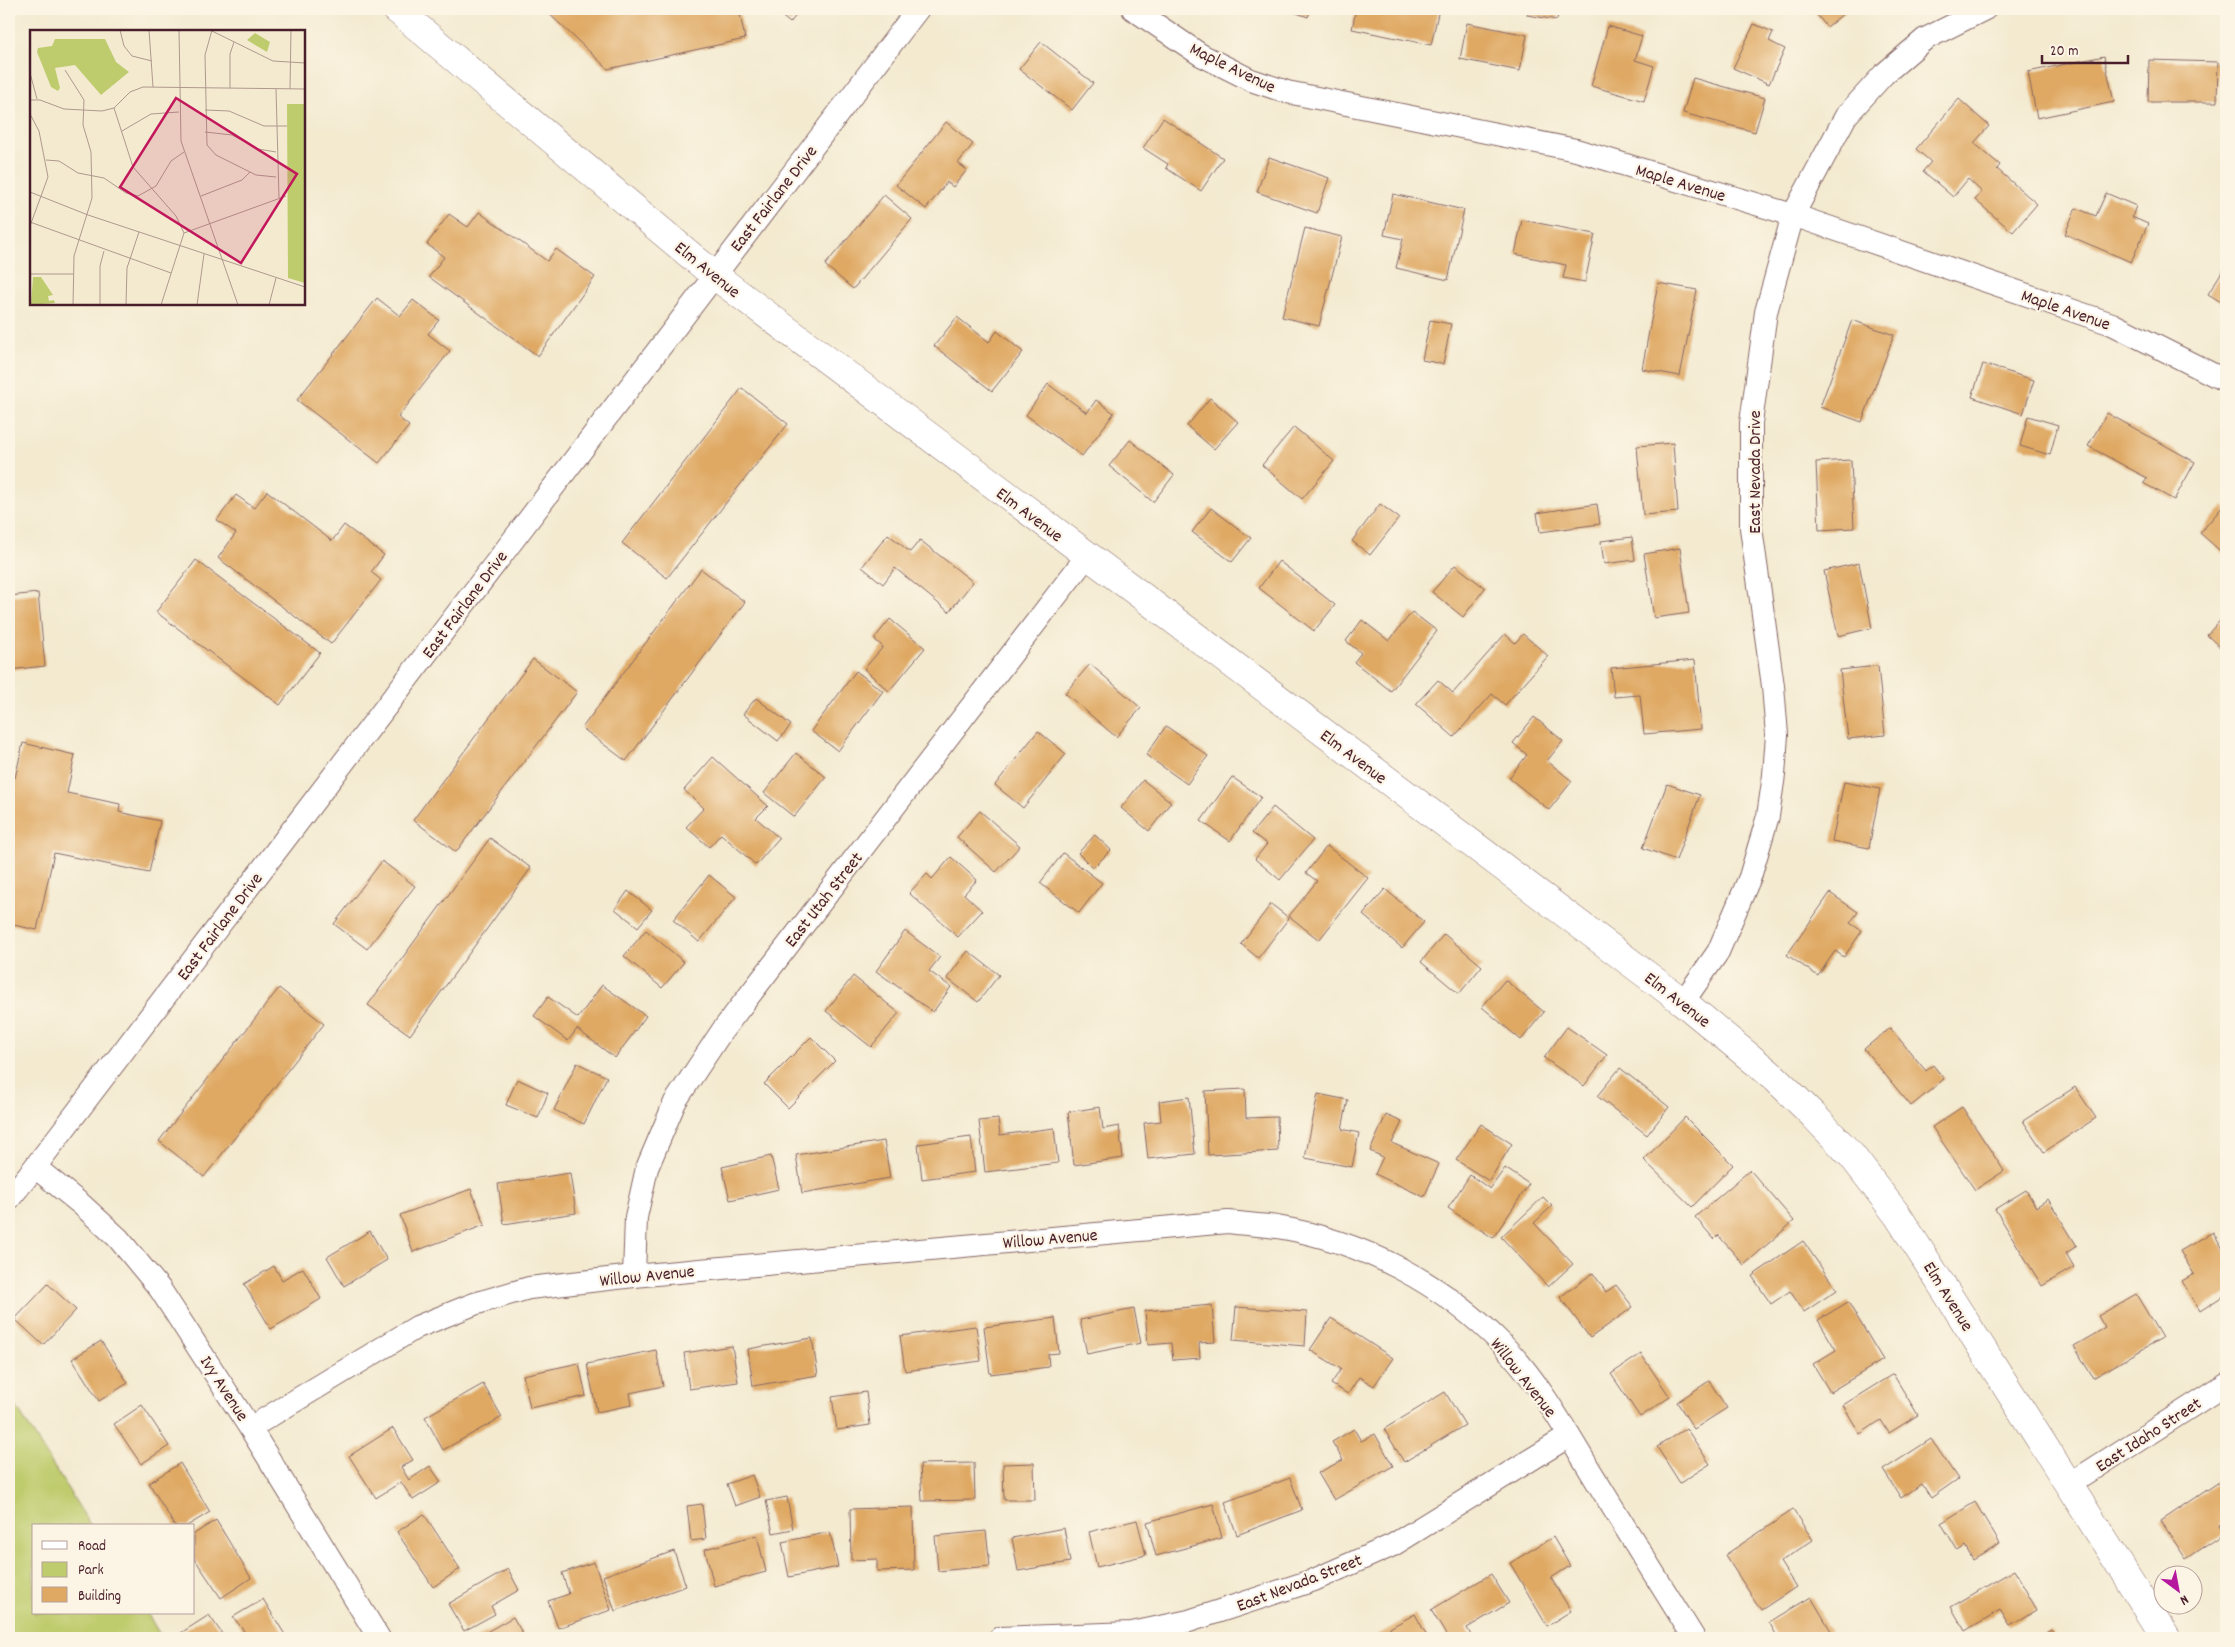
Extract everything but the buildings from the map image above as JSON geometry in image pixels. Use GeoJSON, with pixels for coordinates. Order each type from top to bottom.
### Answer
{"type":"FeatureCollection","features":[{"type":"Feature","properties":{"kind":"street","name":"Elm Avenue"},"geometry":{"type":"LineString","coordinates":[[396,9],[714,275],[1683,1002],[1775,1078],[1852,1156],[1898,1216],[2070,1484],[2166,1638]]}},
{"type":"Feature","properties":{"kind":"street","name":"East Fairlane Drive"},"geometry":{"type":"LineString","coordinates":[[9,1199],[918,9]]}},
{"type":"Feature","properties":{"kind":"street","name":"Maple Avenue"},"geometry":{"type":"LineString","coordinates":[[1133,9],[1201,55],[1251,80],[1287,92],[1576,150],[1793,216],[2112,324],[2226,381]]}},
{"type":"Feature","properties":{"kind":"street","name":"East Nevada Drive"},"geometry":{"type":"LineString","coordinates":[[1683,1002],[1718,952],[1750,877],[1768,816],[1774,776],[1777,735],[1773,686],[1751,528],[1751,423],[1766,312],[1793,216],[1846,116],[1884,74],[1926,39],[1985,9]]}},
{"type":"Feature","properties":{"kind":"street","name":"East Utah Street"},"geometry":{"type":"LineString","coordinates":[[634,1276],[636,1217],[647,1168],[675,1102],[722,1031],[1087,556]]}},
{"type":"Feature","properties":{"kind":"street","name":"Ivy Avenue"},"geometry":{"type":"LineString","coordinates":[[35,1167],[82,1205],[118,1238],[160,1289],[250,1428],[380,1638]]}},
{"type":"Feature","properties":{"kind":"street","name":"Willow Avenue"},"geometry":{"type":"LineString","coordinates":[[250,1428],[417,1327],[474,1304],[529,1288],[634,1276],[1228,1222],[1277,1228],[1313,1235],[1375,1256],[1425,1281],[1468,1312],[1505,1347],[1535,1384],[1569,1436],[1694,1638]]}},
{"type":"Feature","properties":{"kind":"street","name":"East Idaho Street"},"geometry":{"type":"LineString","coordinates":[[2070,1484],[2226,1384]]}},
{"type":"Feature","properties":{"kind":"street","name":"East Nevada Street"},"geometry":{"type":"LineString","coordinates":[[1000,1638],[1132,1633],[1189,1621],[1314,1580],[1393,1545],[1569,1436]]}},
{"type":"Feature","properties":{"kind":"green space"},"geometry":{"type":"Polygon","coordinates":[[[9,1395],[90,1524],[32,1524],[32,1614],[148,1614],[162,1638],[9,1638],[9,1395]]]}}]}
